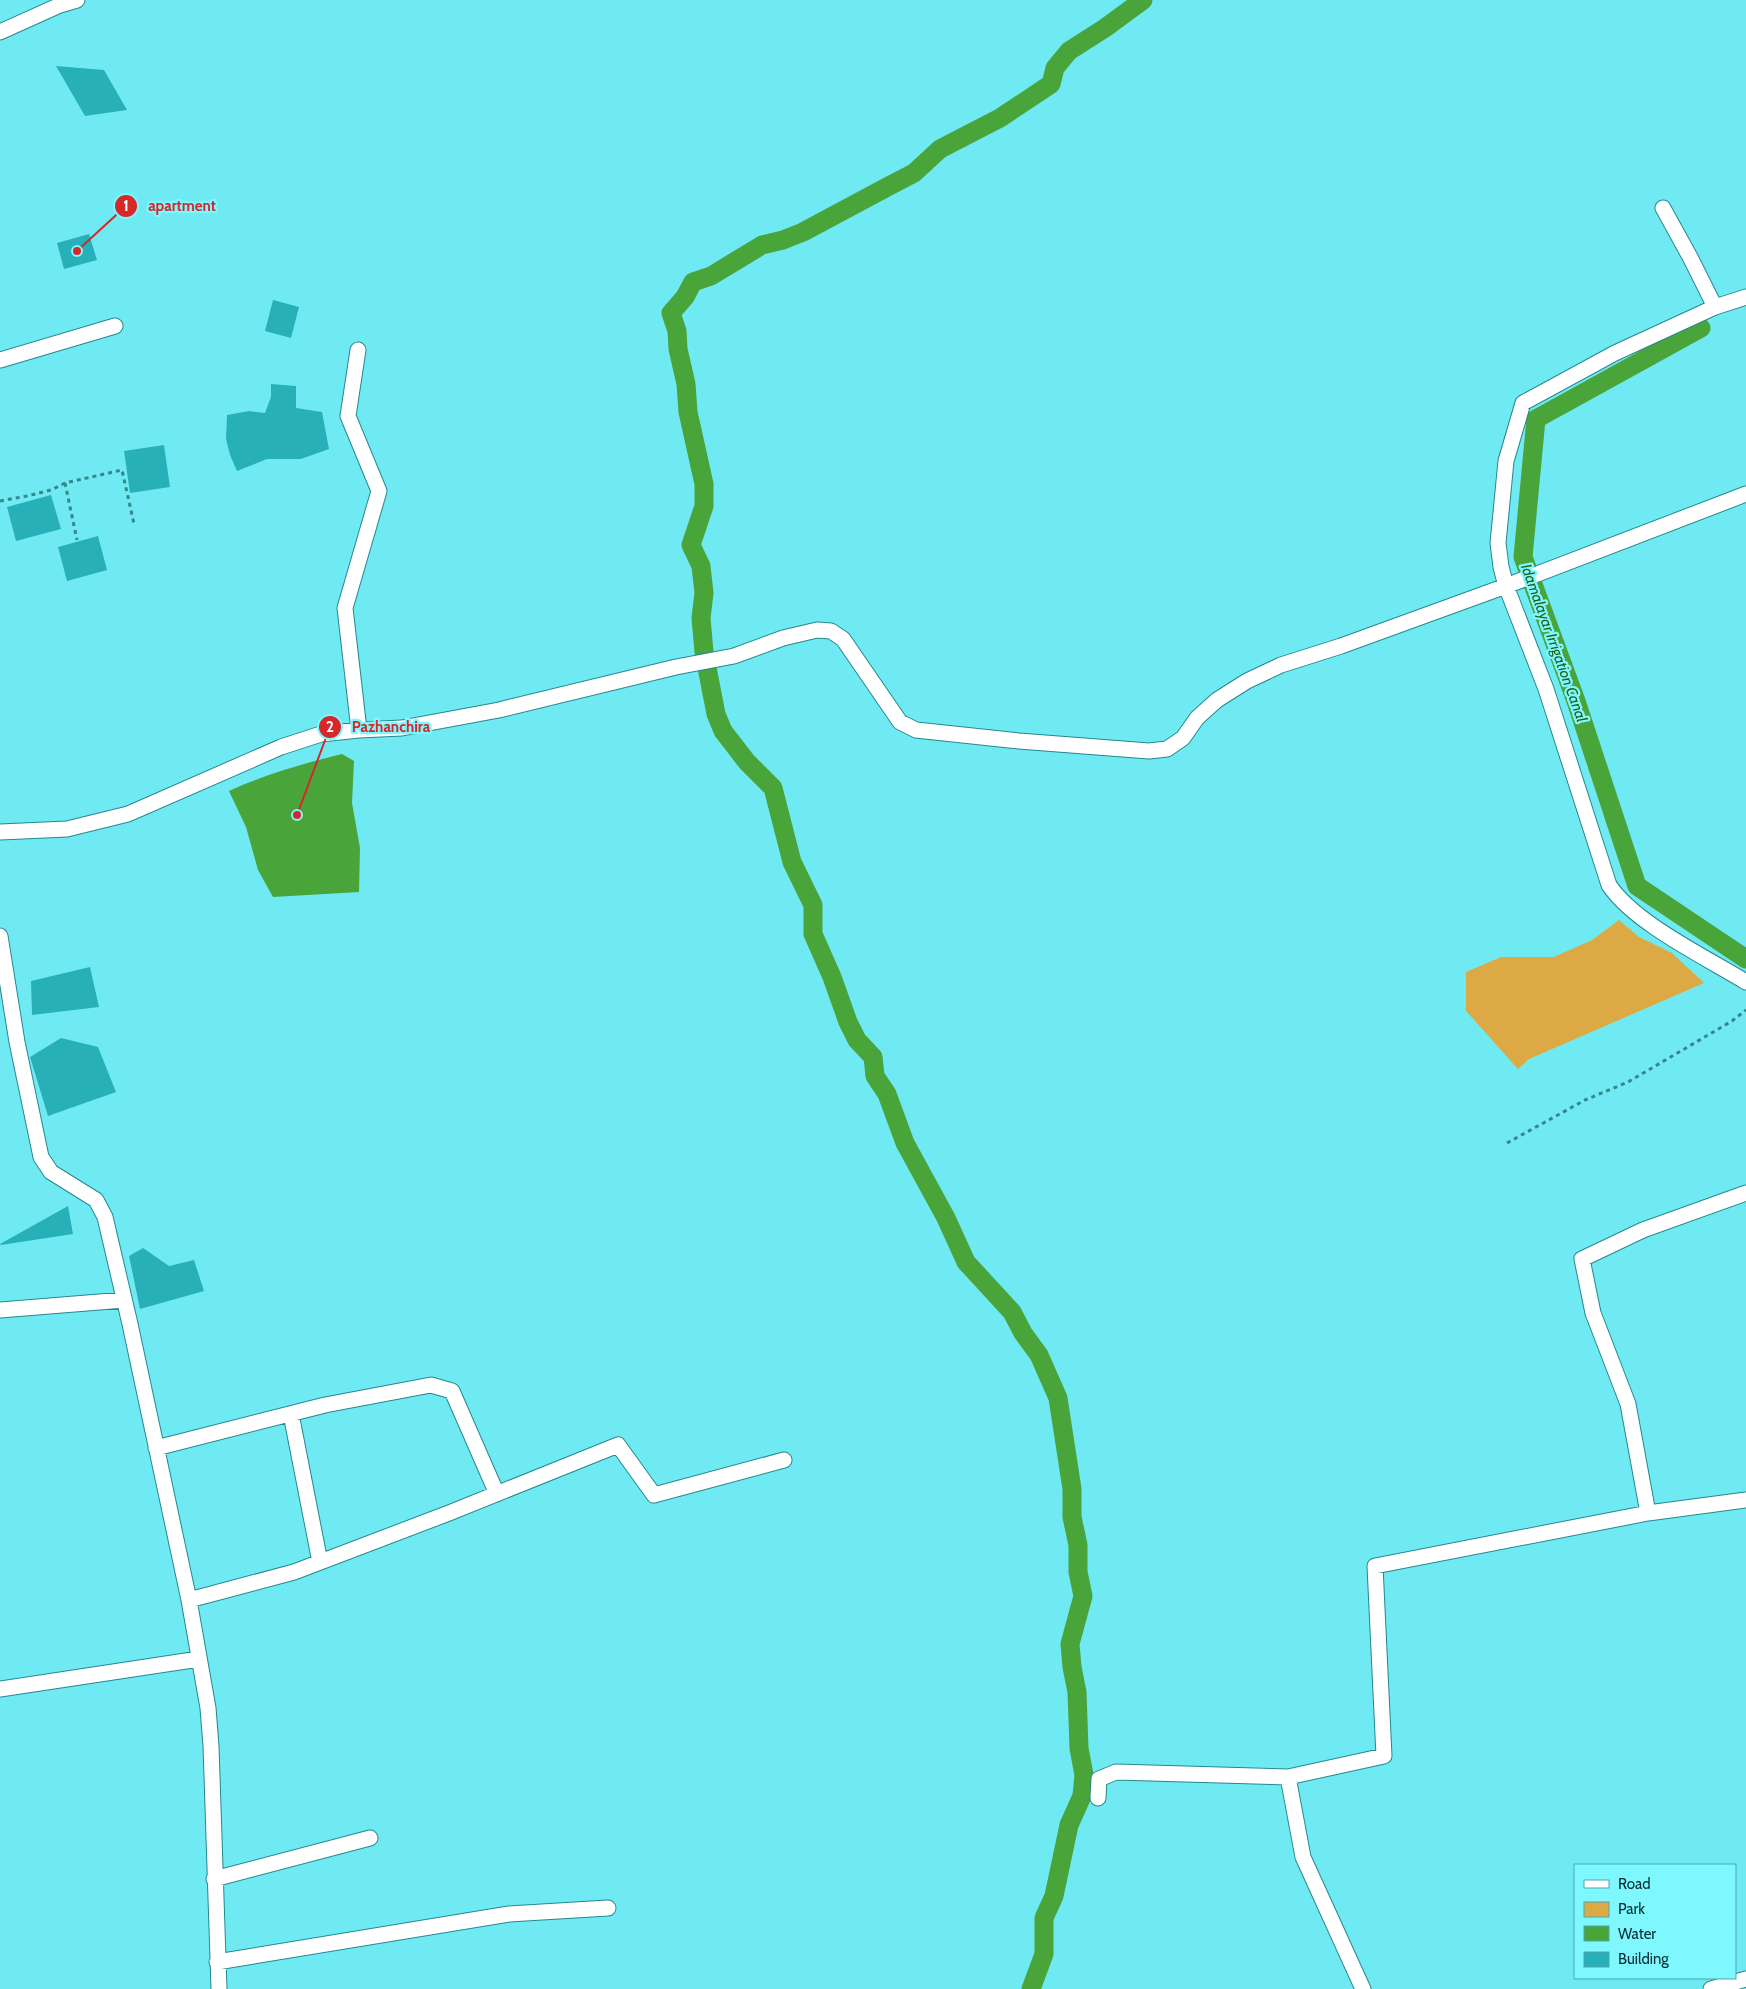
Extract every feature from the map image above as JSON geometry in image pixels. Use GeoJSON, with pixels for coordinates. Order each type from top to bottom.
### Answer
{"type":"FeatureCollection","features":[{"type":"Feature","properties":{"kind":"street"},"geometry":{"type":"LineString","coordinates":[[0,32],[60,4],[77,0]]}},
{"type":"Feature","properties":{"kind":"street"},"geometry":{"type":"LineString","coordinates":[[1663,208],[1690,256],[1715,307]]}},
{"type":"Feature","properties":{"kind":"street"},"geometry":{"type":"LineString","coordinates":[[1745,301],[1715,307],[1615,353],[1523,403],[1506,461],[1498,543],[1506,586],[1546,689],[1609,885],[1615,894],[1635,912],[1698,954],[1746,982]]}},
{"type":"Feature","properties":{"kind":"street"},"geometry":{"type":"LineString","coordinates":[[0,360],[115,326]]}},
{"type":"Feature","properties":{"kind":"street"},"geometry":{"type":"LineString","coordinates":[[358,350],[348,416],[379,491],[345,608],[359,730]]}},
{"type":"Feature","properties":{"kind":"street"},"geometry":{"type":"LineString","coordinates":[[0,832],[67,829],[128,814],[281,747],[321,734],[402,728],[499,710],[698,662],[734,656],[782,638],[817,630],[830,631],[843,639],[900,722],[916,730],[1019,741],[1149,751],[1167,749],[1183,738],[1198,718],[1217,700],[1246,681],[1281,665],[1350,643],[1506,586],[1746,494]]}},
{"type":"Feature","properties":{"kind":"street"},"geometry":{"type":"LineString","coordinates":[[0,936],[17,1042],[41,1156],[51,1172],[96,1200],[100,1207],[124,1300],[189,1600],[208,1708],[211,1746],[218,1989]]}},
{"type":"Feature","properties":{"kind":"street"},"geometry":{"type":"LineString","coordinates":[[1648,1513],[1628,1404],[1594,1313],[1582,1259],[1644,1230],[1746,1193]]}},
{"type":"Feature","properties":{"kind":"street"},"geometry":{"type":"LineString","coordinates":[[0,1310],[124,1300]]}},
{"type":"Feature","properties":{"kind":"street"},"geometry":{"type":"LineString","coordinates":[[156,1448],[325,1405],[432,1385],[452,1391],[497,1494]]}},
{"type":"Feature","properties":{"kind":"street"},"geometry":{"type":"LineString","coordinates":[[291,1414],[320,1562]]}},
{"type":"Feature","properties":{"kind":"street"},"geometry":{"type":"LineString","coordinates":[[189,1600],[294,1572],[618,1445],[654,1495],[784,1460]]}},
{"type":"Feature","properties":{"kind":"street"},"geometry":{"type":"LineString","coordinates":[[1098,1798],[1099,1779],[1116,1772],[1288,1777],[1384,1756],[1375,1566],[1648,1513],[1746,1500]]}},
{"type":"Feature","properties":{"kind":"street"},"geometry":{"type":"LineString","coordinates":[[0,1689],[199,1659]]}},
{"type":"Feature","properties":{"kind":"street"},"geometry":{"type":"LineString","coordinates":[[1288,1777],[1303,1857],[1362,1989]]}},
{"type":"Feature","properties":{"kind":"street"},"geometry":{"type":"LineString","coordinates":[[214,1879],[370,1838]]}},
{"type":"Feature","properties":{"kind":"street"},"geometry":{"type":"LineString","coordinates":[[218,1962],[509,1914],[608,1908]]}},
{"type":"Feature","properties":{"kind":"street"},"geometry":{"type":"LineString","coordinates":[[1711,1989],[1746,1979]]}},
{"type":"Feature","properties":{"kind":"path"},"geometry":{"type":"LineString","coordinates":[[0,501],[43,492],[66,483],[122,470],[134,524]]}},
{"type":"Feature","properties":{"kind":"path"},"geometry":{"type":"LineString","coordinates":[[66,483],[76,540]]}},
{"type":"Feature","properties":{"kind":"path"},"geometry":{"type":"LineString","coordinates":[[1507,1143],[1585,1100],[1636,1078],[1732,1021],[1746,1010]]}},
{"type":"Feature","properties":{"kind":"green space"},"geometry":{"type":"Polygon","coordinates":[[[1619,920],[1639,937],[1672,953],[1704,983],[1529,1059],[1518,1069],[1466,1011],[1466,972],[1501,957],[1554,957],[1592,940],[1619,920]]]}},
{"type":"Feature","properties":{"kind":"water"},"geometry":{"type":"Polygon","coordinates":[[[342,754],[354,761],[352,803],[360,848],[359,892],[273,897],[258,870],[246,827],[229,791],[284,770],[342,754]]]}},
{"type":"Feature","properties":{"kind":"building"},"geometry":{"type":"Polygon","coordinates":[[[56,66],[104,70],[127,110],[85,116],[56,66]]]}},
{"type":"Feature","properties":{"kind":"building"},"geometry":{"type":"Polygon","coordinates":[[[89,234],[97,260],[64,269],[57,243],[89,234]]]}},
{"type":"Feature","properties":{"kind":"building"},"geometry":{"type":"Polygon","coordinates":[[[273,300],[299,307],[291,338],[265,331],[273,300]]]}},
{"type":"Feature","properties":{"kind":"building"},"geometry":{"type":"Polygon","coordinates":[[[271,384],[296,386],[296,408],[322,412],[329,449],[301,459],[267,459],[237,471],[226,439],[227,415],[249,411],[265,413],[271,397],[271,384]]]}},
{"type":"Feature","properties":{"kind":"building"},"geometry":{"type":"Polygon","coordinates":[[[164,445],[170,487],[130,493],[124,451],[164,445]]]}},
{"type":"Feature","properties":{"kind":"building"},"geometry":{"type":"Polygon","coordinates":[[[51,495],[61,529],[16,541],[7,507],[51,495]]]}},
{"type":"Feature","properties":{"kind":"building"},"geometry":{"type":"Polygon","coordinates":[[[98,536],[107,570],[67,581],[58,547],[98,536]]]}},
{"type":"Feature","properties":{"kind":"building"},"geometry":{"type":"Polygon","coordinates":[[[90,967],[99,1007],[32,1015],[31,981],[90,967]]]}},
{"type":"Feature","properties":{"kind":"building"},"geometry":{"type":"Polygon","coordinates":[[[61,1038],[98,1047],[116,1092],[48,1116],[30,1057],[61,1038]]]}},
{"type":"Feature","properties":{"kind":"building"},"geometry":{"type":"Polygon","coordinates":[[[68,1206],[73,1234],[0,1244],[68,1206]]]}},
{"type":"Feature","properties":{"kind":"building"},"geometry":{"type":"Polygon","coordinates":[[[143,1248],[169,1266],[194,1260],[204,1291],[140,1309],[129,1256],[143,1248]]]}},
{"type":"Feature","properties":{"kind":"waterway"},"geometry":{"type":"LineString","coordinates":[[1031,1989],[1044,1954],[1044,1918],[1054,1896],[1069,1825],[1082,1796],[1084,1775],[1079,1748],[1077,1692],[1070,1644],[1083,1596],[1078,1572],[1078,1545],[1072,1517],[1072,1489],[1058,1398],[1039,1355],[1023,1333],[1012,1312],[966,1262],[946,1218],[905,1143],[887,1094],[875,1076],[873,1057],[857,1040],[848,1022],[832,977],[813,934],[813,905],[792,862],[773,788],[747,762],[723,731],[716,714],[704,652],[701,618],[704,593],[701,566],[691,545],[704,506],[704,484],[688,412],[686,384],[678,349],[677,331],[671,313],[685,297],[693,282],[711,276],[762,245],[783,240],[803,232],[914,173],[940,149],[1000,118],[1051,84],[1055,68],[1069,51],[1143,0]]}},
{"type":"Feature","properties":{"kind":"waterway","name":"Idamalayar Irrigation Canal"},"geometry":{"type":"LineString","coordinates":[[1701,328],[1536,419],[1523,557],[1576,701],[1637,886],[1746,959]]}},
{"type":"Feature","properties":{"kind":"place","name":"apartment"},"geometry":{"type":"Point","coordinates":[77,251]}},
{"type":"Feature","properties":{"kind":"place","name":"Pazhanchira"},"geometry":{"type":"Point","coordinates":[297,815]}}]}
